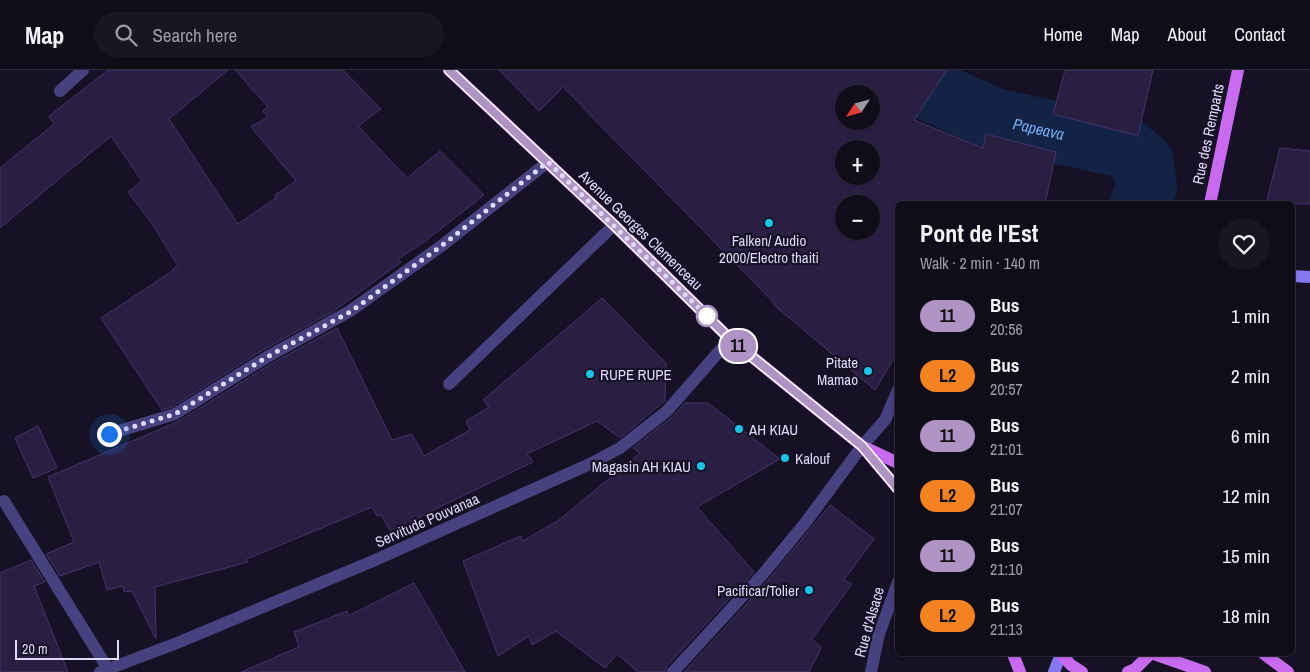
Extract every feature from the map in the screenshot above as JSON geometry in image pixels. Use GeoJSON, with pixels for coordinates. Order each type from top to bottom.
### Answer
{"type":"FeatureCollection","features":[{"type":"Feature","properties":{"kind":"main road","name":"Avenue Georges Clemenceau"},"geometry":{"type":"LineString","coordinates":[[449,70],[614,225],[730,339],[862,446]]}},
{"type":"Feature","properties":{"kind":"main road","name":"Rue des Remparts"},"geometry":{"type":"LineString","coordinates":[[1211,201],[1238,70]]}},
{"type":"Feature","properties":{"kind":"main road"},"geometry":{"type":"LineString","coordinates":[[1295,276],[1310,277]]}},
{"type":"Feature","properties":{"kind":"main road"},"geometry":{"type":"LineString","coordinates":[[862,446],[895,462]]}},
{"type":"Feature","properties":{"kind":"main road"},"geometry":{"type":"LineString","coordinates":[[862,446],[895,485]]}},
{"type":"Feature","properties":{"kind":"main road"},"geometry":{"type":"LineString","coordinates":[[1014,656],[1020,672]]}},
{"type":"Feature","properties":{"kind":"main road"},"geometry":{"type":"LineString","coordinates":[[1054,672],[1060,656]]}},
{"type":"Feature","properties":{"kind":"main road"},"geometry":{"type":"LineString","coordinates":[[1063,656],[1082,672]]}},
{"type":"Feature","properties":{"kind":"main road"},"geometry":{"type":"LineString","coordinates":[[1128,672],[1135,669],[1148,656]]}},
{"type":"Feature","properties":{"kind":"main road"},"geometry":{"type":"LineString","coordinates":[[1160,656],[1205,672]]}},
{"type":"Feature","properties":{"kind":"main road"},"geometry":{"type":"LineString","coordinates":[[1267,656],[1288,672]]}},
{"type":"Feature","properties":{"kind":"street"},"geometry":{"type":"LineString","coordinates":[[60,91],[83,70]]}},
{"type":"Feature","properties":{"kind":"street"},"geometry":{"type":"LineString","coordinates":[[109,434],[175,414],[267,357],[350,312],[440,247],[548,162]]}},
{"type":"Feature","properties":{"kind":"street"},"geometry":{"type":"LineString","coordinates":[[449,384],[614,225]]}},
{"type":"Feature","properties":{"kind":"street","name":"Servitude Pouvanaa"},"geometry":{"type":"LineString","coordinates":[[104,670],[373,561],[590,464],[620,448],[667,411],[730,339]]}},
{"type":"Feature","properties":{"kind":"street"},"geometry":{"type":"LineString","coordinates":[[673,672],[763,574],[806,522],[862,446],[885,420],[895,397]]}},
{"type":"Feature","properties":{"kind":"street"},"geometry":{"type":"LineString","coordinates":[[4,501],[104,670]]}},
{"type":"Feature","properties":{"kind":"street","name":"Rue d'Alsace"},"geometry":{"type":"LineString","coordinates":[[871,672],[880,634],[895,591]]}},
{"type":"Feature","properties":{"kind":"building"},"geometry":{"type":"Polygon","coordinates":[[[108,70],[228,70],[169,119],[238,224],[276,198],[275,195],[296,181],[251,127],[268,117],[263,111],[268,107],[235,70],[343,70],[381,109],[358,126],[407,178],[440,151],[484,195],[424,242],[398,259],[401,262],[334,311],[263,350],[172,407],[162,410],[101,318],[178,266],[153,225],[128,192],[142,181],[111,136],[0,228],[0,168],[54,124],[49,116],[108,70]]]}},
{"type":"Feature","properties":{"kind":"building","name":"Falken/ Audio 2000/Electro thaiti"},"geometry":{"type":"Polygon","coordinates":[[[499,70],[947,70],[914,120],[983,148],[986,134],[1056,152],[1046,201],[895,201],[895,357],[875,390],[775,304],[563,87],[539,111],[499,70]]]}},
{"type":"Feature","properties":{"kind":"building"},"geometry":{"type":"Polygon","coordinates":[[[1065,70],[1153,70],[1138,136],[1053,114],[1065,70]]]}},
{"type":"Feature","properties":{"kind":"building"},"geometry":{"type":"Polygon","coordinates":[[[1280,148],[1310,151],[1310,204],[1295,204],[1295,201],[1267,201],[1280,148]]]}},
{"type":"Feature","properties":{"kind":"building"},"geometry":{"type":"Polygon","coordinates":[[[602,298],[666,363],[665,401],[620,438],[597,421],[527,454],[533,462],[419,517],[422,522],[394,537],[381,515],[377,516],[372,507],[247,559],[248,562],[155,587],[156,639],[132,591],[124,592],[123,586],[107,590],[99,562],[60,576],[46,554],[74,542],[48,477],[179,421],[271,364],[337,328],[392,440],[412,434],[424,456],[470,430],[466,421],[489,407],[483,400],[602,298]]]}},
{"type":"Feature","properties":{"kind":"building"},"geometry":{"type":"Polygon","coordinates":[[[685,403],[708,403],[780,459],[697,507],[754,572],[667,666],[665,672],[638,672],[617,654],[605,668],[556,631],[532,645],[529,636],[498,656],[463,561],[521,536],[523,541],[559,520],[640,453],[633,448],[672,417],[685,403]]]}},
{"type":"Feature","properties":{"kind":"building"},"geometry":{"type":"Polygon","coordinates":[[[38,426],[57,468],[33,478],[15,438],[38,426]]]}},
{"type":"Feature","properties":{"kind":"building","name":"Pacificar/Tolier"},"geometry":{"type":"Polygon","coordinates":[[[830,505],[874,539],[844,580],[852,584],[812,639],[821,648],[809,672],[684,672],[765,584],[830,505]]]}},
{"type":"Feature","properties":{"kind":"building"},"geometry":{"type":"Polygon","coordinates":[[[31,560],[45,582],[34,586],[68,672],[0,672],[0,573],[31,560]]]}},
{"type":"Feature","properties":{"kind":"building"},"geometry":{"type":"Polygon","coordinates":[[[414,583],[465,672],[241,672],[299,647],[294,632],[347,611],[348,616],[414,583]]]}},
{"type":"Feature","properties":{"kind":"waterway","name":"Papeava"},"geometry":{"type":"LineString","coordinates":[[900,70],[932,91],[994,119],[1124,147],[1143,163],[1146,186],[1142,201]]}},
{"type":"Feature","properties":{"kind":"bus line","name":"11"},"geometry":{"type":"LineString","coordinates":[[449,70],[614,225],[730,339],[862,446],[895,485]]}},
{"type":"Feature","properties":{"kind":"place","name":"Falken/ Audio 2000/Electro thaiti"},"geometry":{"type":"Point","coordinates":[769,223]}},
{"type":"Feature","properties":{"kind":"place","name":"Pitate Mamao"},"geometry":{"type":"Point","coordinates":[868,371]}},
{"type":"Feature","properties":{"kind":"place","name":"RUPE RUPE"},"geometry":{"type":"Point","coordinates":[590,374]}},
{"type":"Feature","properties":{"kind":"place","name":"AH KIAU"},"geometry":{"type":"Point","coordinates":[739,429]}},
{"type":"Feature","properties":{"kind":"place","name":"Kalouf"},"geometry":{"type":"Point","coordinates":[785,458]}},
{"type":"Feature","properties":{"kind":"place","name":"Magasin AH KIAU"},"geometry":{"type":"Point","coordinates":[701,466]}},
{"type":"Feature","properties":{"kind":"place","name":"Pacificar/Tolier"},"geometry":{"type":"Point","coordinates":[809,590]}},
{"type":"Feature","properties":{"kind":"route"},"geometry":{"type":"LineString","coordinates":[[109,434],[175,414],[267,357],[350,312],[440,247],[548,162],[707,316]]}}]}
